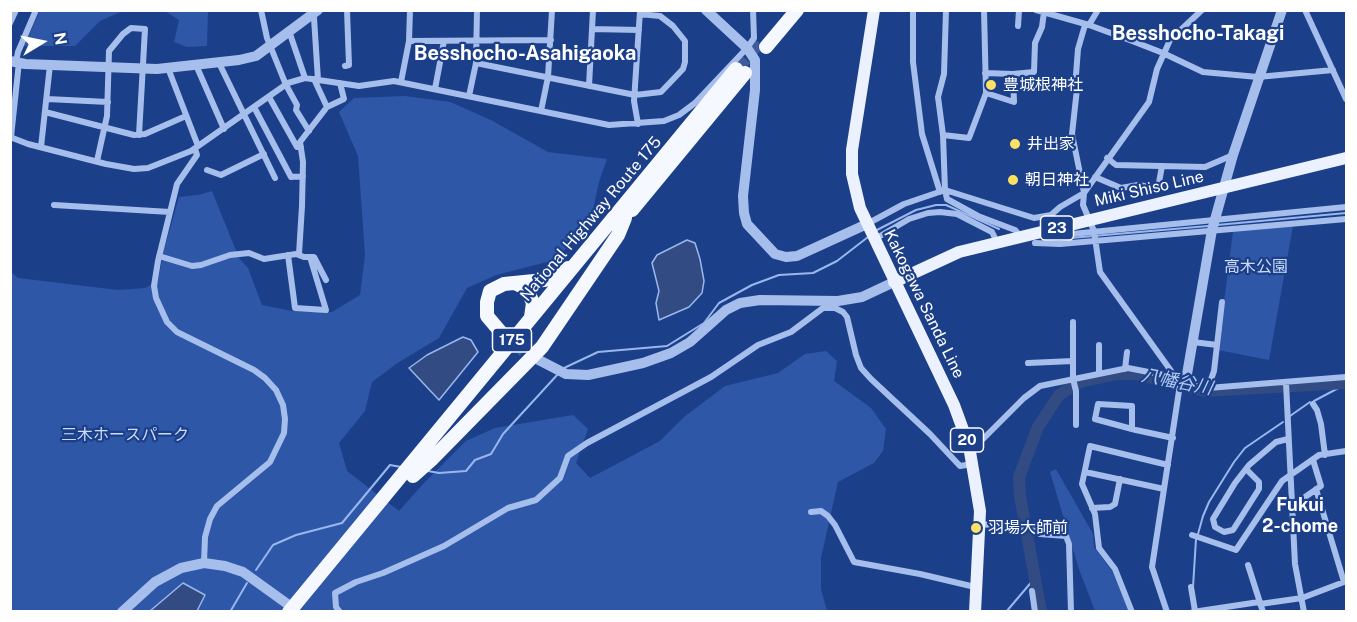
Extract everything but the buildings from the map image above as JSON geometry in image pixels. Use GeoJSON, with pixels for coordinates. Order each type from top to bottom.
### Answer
{"type":"FeatureCollection","features":[{"type":"Feature","properties":{"kind":"highway"},"geometry":{"type":"LineString","coordinates":[[785,10],[764,42],[797,10]]}},
{"type":"Feature","properties":{"kind":"highway","name":"National Highway Route 175"},"geometry":{"type":"LineString","coordinates":[[741,71],[625,218],[412,476],[294,610],[531,318],[741,71]]}},
{"type":"Feature","properties":{"kind":"highway"},"geometry":{"type":"LineString","coordinates":[[412,476],[431,460],[528,354],[618,234],[625,218]]}},
{"type":"Feature","properties":{"kind":"highway"},"geometry":{"type":"LineString","coordinates":[[504,336],[487,316],[490,291],[504,284],[529,283],[562,274],[595,241]]}},
{"type":"Feature","properties":{"kind":"highway"},"geometry":{"type":"LineString","coordinates":[[514,283],[523,287],[530,296],[533,303],[531,318]]}},
{"type":"Feature","properties":{"kind":"main road","name":"Kakogawa Sanda Line"},"geometry":{"type":"LineString","coordinates":[[874,10],[852,150],[852,174],[856,195],[871,233],[954,405],[969,446],[979,495],[980,524],[975,612]]}},
{"type":"Feature","properties":{"kind":"main road","name":"Miki Shiso Line"},"geometry":{"type":"LineString","coordinates":[[894,282],[959,252],[1020,236],[1091,226],[1224,188],[1347,158]]}},
{"type":"Feature","properties":{"kind":"street"},"geometry":{"type":"LineString","coordinates":[[10,23],[16,10]]}},
{"type":"Feature","properties":{"kind":"street"},"geometry":{"type":"LineString","coordinates":[[36,10],[15,62],[11,137],[97,162],[134,169],[148,168],[197,147],[286,85],[305,78],[359,86],[401,82],[609,126],[664,121],[679,115],[695,103],[747,48],[754,38],[753,10]]}},
{"type":"Feature","properties":{"kind":"street"},"geometry":{"type":"LineString","coordinates":[[261,10],[267,38],[286,85],[297,105],[296,110],[309,131]]}},
{"type":"Feature","properties":{"kind":"street"},"geometry":{"type":"LineString","coordinates":[[345,66],[349,65],[347,10]]}},
{"type":"Feature","properties":{"kind":"street"},"geometry":{"type":"LineString","coordinates":[[401,82],[409,41],[410,10]]}},
{"type":"Feature","properties":{"kind":"street"},"geometry":{"type":"LineString","coordinates":[[468,96],[476,63],[477,10]]}},
{"type":"Feature","properties":{"kind":"street"},"geometry":{"type":"LineString","coordinates":[[542,111],[548,77],[552,10]]}},
{"type":"Feature","properties":{"kind":"street"},"geometry":{"type":"LineString","coordinates":[[589,86],[593,10]]}},
{"type":"Feature","properties":{"kind":"street"},"geometry":{"type":"LineString","coordinates":[[706,10],[747,48],[755,60],[755,90],[743,196],[744,213],[747,224],[775,254],[786,257],[797,256],[928,213],[940,212],[957,214],[992,232],[998,243]]}},
{"type":"Feature","properties":{"kind":"street"},"geometry":{"type":"LineString","coordinates":[[913,10],[913,62],[922,134],[942,191],[947,199],[978,216],[1015,230],[1020,236]]}},
{"type":"Feature","properties":{"kind":"street"},"geometry":{"type":"LineString","coordinates":[[942,191],[943,135],[938,97],[944,74],[946,10]]}},
{"type":"Feature","properties":{"kind":"street"},"geometry":{"type":"LineString","coordinates":[[943,135],[969,138],[986,93],[984,10]]}},
{"type":"Feature","properties":{"kind":"street"},"geometry":{"type":"LineString","coordinates":[[1018,26],[1019,10]]}},
{"type":"Feature","properties":{"kind":"street"},"geometry":{"type":"LineString","coordinates":[[1036,10],[1087,25],[1163,53],[1203,72],[1260,77],[1334,70]]}},
{"type":"Feature","properties":{"kind":"street"},"geometry":{"type":"LineString","coordinates":[[1098,10],[1087,25],[1078,50],[1077,89],[1071,134],[1084,193],[1083,205],[1096,240],[1100,272],[1182,383],[1208,388],[1347,377]]}},
{"type":"Feature","properties":{"kind":"street"},"geometry":{"type":"LineString","coordinates":[[871,233],[904,204],[942,191],[1034,218],[1051,215],[1084,193],[1149,102],[1163,53],[1170,40],[1202,10]]}},
{"type":"Feature","properties":{"kind":"street"},"geometry":{"type":"LineString","coordinates":[[1167,612],[1152,567],[1182,383],[1193,342],[1214,224],[1233,155],[1282,10]]}},
{"type":"Feature","properties":{"kind":"street"},"geometry":{"type":"LineString","coordinates":[[1305,10],[1347,99]]}},
{"type":"Feature","properties":{"kind":"street"},"geometry":{"type":"LineString","coordinates":[[476,63],[635,95],[661,92],[678,76],[686,62],[685,41],[660,16],[640,12],[635,95],[638,124]]}},
{"type":"Feature","properties":{"kind":"street"},"geometry":{"type":"LineString","coordinates":[[985,73],[1034,72],[1035,43],[1042,27],[1044,12]]}},
{"type":"Feature","properties":{"kind":"street"},"geometry":{"type":"LineString","coordinates":[[15,62],[144,69],[219,63],[256,56],[315,13]]}},
{"type":"Feature","properties":{"kind":"street"},"geometry":{"type":"LineString","coordinates":[[315,13],[316,79],[327,107]]}},
{"type":"Feature","properties":{"kind":"street"},"geometry":{"type":"LineString","coordinates":[[97,162],[105,128],[110,51],[123,34],[131,28],[145,29],[139,135]]}},
{"type":"Feature","properties":{"kind":"street"},"geometry":{"type":"LineString","coordinates":[[592,29],[639,30]]}},
{"type":"Feature","properties":{"kind":"street"},"geometry":{"type":"LineString","coordinates":[[289,31],[305,78]]}},
{"type":"Feature","properties":{"kind":"street"},"geometry":{"type":"LineString","coordinates":[[409,41],[551,40]]}},
{"type":"Feature","properties":{"kind":"street"},"geometry":{"type":"LineString","coordinates":[[435,89],[444,41]]}},
{"type":"Feature","properties":{"kind":"street"},"geometry":{"type":"LineString","coordinates":[[219,63],[275,178]]}},
{"type":"Feature","properties":{"kind":"street"},"geometry":{"type":"LineString","coordinates":[[41,147],[50,65]]}},
{"type":"Feature","properties":{"kind":"street"},"geometry":{"type":"LineString","coordinates":[[196,65],[224,129]]}},
{"type":"Feature","properties":{"kind":"street"},"geometry":{"type":"LineString","coordinates":[[168,68],[197,147],[197,155],[177,184],[159,256],[154,286],[156,298],[167,322],[177,332],[254,370],[265,378],[276,390],[283,405],[285,419],[284,433],[270,462],[226,497],[213,513],[205,537],[204,562]]}},
{"type":"Feature","properties":{"kind":"street"},"geometry":{"type":"LineString","coordinates":[[986,93],[1014,102],[1013,74]]}},
{"type":"Feature","properties":{"kind":"street"},"geometry":{"type":"LineString","coordinates":[[299,255],[303,176],[300,142],[327,107],[344,99],[340,83]]}},
{"type":"Feature","properties":{"kind":"street"},"geometry":{"type":"LineString","coordinates":[[269,97],[297,147],[301,147]]}},
{"type":"Feature","properties":{"kind":"street"},"geometry":{"type":"LineString","coordinates":[[47,99],[108,102]]}},
{"type":"Feature","properties":{"kind":"street"},"geometry":{"type":"LineString","coordinates":[[255,107],[291,177],[303,176]]}},
{"type":"Feature","properties":{"kind":"street"},"geometry":{"type":"LineString","coordinates":[[45,112],[139,135],[186,116]]}},
{"type":"Feature","properties":{"kind":"street"},"geometry":{"type":"LineString","coordinates":[[207,170],[221,175],[264,154]]}},
{"type":"Feature","properties":{"kind":"street"},"geometry":{"type":"LineString","coordinates":[[1107,158],[1116,165],[1205,167],[1233,155]]}},
{"type":"Feature","properties":{"kind":"street"},"geometry":{"type":"LineString","coordinates":[[1095,177],[1121,188],[1138,185],[1158,188],[1162,166]]}},
{"type":"Feature","properties":{"kind":"street"},"geometry":{"type":"LineString","coordinates":[[54,205],[170,212]]}},
{"type":"Feature","properties":{"kind":"street"},"geometry":{"type":"LineString","coordinates":[[1035,243],[1060,244],[1096,240],[1347,207]]}},
{"type":"Feature","properties":{"kind":"street"},"geometry":{"type":"LineString","coordinates":[[1072,234],[1091,226],[1347,219]]}},
{"type":"Feature","properties":{"kind":"street"},"geometry":{"type":"LineString","coordinates":[[159,256],[192,266],[201,266],[230,255],[249,253],[264,259],[288,255],[314,257],[326,280]]}},
{"type":"Feature","properties":{"kind":"street"},"geometry":{"type":"LineString","coordinates":[[288,255],[295,308],[326,310],[310,257]]}},
{"type":"Feature","properties":{"kind":"street"},"geometry":{"type":"LineString","coordinates":[[528,354],[566,374],[588,375],[644,363],[671,353],[690,342],[726,310],[740,303],[760,300],[838,301],[862,297],[894,282]]}},
{"type":"Feature","properties":{"kind":"street"},"geometry":{"type":"LineString","coordinates":[[813,301],[815,314]]}},
{"type":"Feature","properties":{"kind":"street"},"geometry":{"type":"LineString","coordinates":[[1208,388],[1214,371],[1222,302]]}},
{"type":"Feature","properties":{"kind":"street"},"geometry":{"type":"LineString","coordinates":[[340,612],[336,607],[336,593],[356,582],[383,573],[444,546],[508,508],[536,500],[560,478],[568,456],[711,377],[758,345],[791,332],[826,308],[835,308],[847,317],[861,368],[960,466],[974,464]]}},
{"type":"Feature","properties":{"kind":"street"},"geometry":{"type":"LineString","coordinates":[[1073,322],[1076,425]]}},
{"type":"Feature","properties":{"kind":"street"},"geometry":{"type":"LineString","coordinates":[[1193,342],[1217,345]]}},
{"type":"Feature","properties":{"kind":"street"},"geometry":{"type":"LineString","coordinates":[[1099,345],[1099,374]]}},
{"type":"Feature","properties":{"kind":"street"},"geometry":{"type":"LineString","coordinates":[[1125,369],[1126,352]]}},
{"type":"Feature","properties":{"kind":"street"},"geometry":{"type":"LineString","coordinates":[[1028,363],[1073,361]]}},
{"type":"Feature","properties":{"kind":"street"},"geometry":{"type":"LineString","coordinates":[[969,446],[979,443],[1023,398],[1040,386],[1125,369],[1174,375]]}},
{"type":"Feature","properties":{"kind":"street"},"geometry":{"type":"LineString","coordinates":[[1286,383],[1295,564],[1304,612]]}},
{"type":"Feature","properties":{"kind":"street"},"geometry":{"type":"LineString","coordinates":[[1132,429],[1132,406],[1098,404],[1095,419],[1132,429],[1173,438]]}},
{"type":"Feature","properties":{"kind":"street"},"geometry":{"type":"LineString","coordinates":[[1313,404],[1321,424],[1325,454]]}},
{"type":"Feature","properties":{"kind":"street"},"geometry":{"type":"LineString","coordinates":[[1246,469],[1259,482],[1259,489],[1233,530],[1224,532],[1215,527],[1213,519],[1235,483],[1246,469],[1276,442],[1288,439]]}},
{"type":"Feature","properties":{"kind":"street"},"geometry":{"type":"LineString","coordinates":[[1132,612],[1115,569],[1100,548],[1092,508],[1082,484],[1090,446],[1168,465]]}},
{"type":"Feature","properties":{"kind":"street"},"geometry":{"type":"LineString","coordinates":[[1192,535],[1236,550],[1282,481],[1325,454],[1347,451]]}},
{"type":"Feature","properties":{"kind":"street"},"geometry":{"type":"LineString","coordinates":[[1292,506],[1321,486],[1313,460]]}},
{"type":"Feature","properties":{"kind":"street"},"geometry":{"type":"LineString","coordinates":[[1085,471],[1164,489]]}},
{"type":"Feature","properties":{"kind":"street"},"geometry":{"type":"LineString","coordinates":[[1092,508],[1110,507],[1114,504],[1120,479]]}},
{"type":"Feature","properties":{"kind":"street"},"geometry":{"type":"LineString","coordinates":[[1191,587],[1194,611],[1302,598],[1346,583],[1316,489]]}},
{"type":"Feature","properties":{"kind":"street"},"geometry":{"type":"LineString","coordinates":[[811,512],[821,512],[828,516],[854,562],[975,587]]}},
{"type":"Feature","properties":{"kind":"street"},"geometry":{"type":"LineString","coordinates":[[980,524],[1025,528],[1040,534],[1066,536],[1069,544],[1071,612]]}},
{"type":"Feature","properties":{"kind":"street"},"geometry":{"type":"LineString","coordinates":[[1211,541],[1217,529]]}},
{"type":"Feature","properties":{"kind":"street"},"geometry":{"type":"LineString","coordinates":[[122,612],[155,582],[181,568],[204,562],[243,572],[294,610]]}},
{"type":"Feature","properties":{"kind":"street"},"geometry":{"type":"LineString","coordinates":[[1248,565],[1263,612]]}},
{"type":"Feature","properties":{"kind":"street"},"geometry":{"type":"LineString","coordinates":[[1032,591],[1035,612]]}},
{"type":"Feature","properties":{"kind":"green space"},"geometry":{"type":"Polygon","coordinates":[[[40,10],[123,11],[100,21],[75,46],[24,46],[40,10]]]}},
{"type":"Feature","properties":{"kind":"green space"},"geometry":{"type":"Polygon","coordinates":[[[165,11],[208,11],[207,46],[187,47],[174,42],[179,20],[165,11]]]}},
{"type":"Feature","properties":{"kind":"green space","name":"三木ホースパーク"},"geometry":{"type":"Polygon","coordinates":[[[405,96],[450,102],[491,120],[548,152],[607,159],[599,182],[590,223],[555,260],[496,275],[467,288],[439,338],[396,364],[372,382],[365,411],[339,443],[347,471],[399,511],[466,441],[495,428],[573,415],[588,429],[576,463],[590,478],[660,441],[684,417],[725,386],[778,373],[805,354],[826,351],[837,361],[834,381],[871,408],[886,429],[883,451],[874,463],[838,482],[821,558],[821,589],[827,611],[11,611],[10,271],[18,278],[118,290],[145,288],[158,281],[179,197],[212,191],[239,258],[248,268],[262,305],[292,311],[332,312],[360,295],[365,255],[358,156],[339,112],[354,98],[405,96]]]}},
{"type":"Feature","properties":{"kind":"green space","name":"高木公園"},"geometry":{"type":"Polygon","coordinates":[[[1293,226],[1269,360],[1218,350],[1233,231],[1293,226]]]}},
{"type":"Feature","properties":{"kind":"green space"},"geometry":{"type":"Polygon","coordinates":[[[1056,469],[1093,534],[1094,547],[1112,571],[1129,611],[1095,611],[1079,569],[1050,472],[1056,469]]]}},
{"type":"Feature","properties":{"kind":"shaded area"},"geometry":{"type":"Polygon","coordinates":[[[687,240],[695,243],[700,259],[704,281],[702,293],[689,307],[659,320],[656,303],[659,291],[652,263],[657,255],[687,240]]]}},
{"type":"Feature","properties":{"kind":"shaded area"},"geometry":{"type":"Polygon","coordinates":[[[463,337],[471,340],[478,352],[439,400],[409,368],[427,355],[463,337]]]}},
{"type":"Feature","properties":{"kind":"shaded area"},"geometry":{"type":"Polygon","coordinates":[[[183,583],[205,595],[197,611],[150,611],[183,583]]]}},
{"type":"Feature","properties":{"kind":"waterway"},"geometry":{"type":"LineString","coordinates":[[875,231],[916,210],[936,205],[946,205],[999,229]]}},
{"type":"Feature","properties":{"kind":"waterway"},"geometry":{"type":"LineString","coordinates":[[1217,225],[1346,213]]}},
{"type":"Feature","properties":{"kind":"waterway"},"geometry":{"type":"LineString","coordinates":[[1059,239],[1208,226]]}},
{"type":"Feature","properties":{"kind":"waterway"},"geometry":{"type":"LineString","coordinates":[[564,368],[598,352],[667,346],[704,323],[719,303],[752,285],[779,275],[813,273],[837,261],[868,237]]}},
{"type":"Feature","properties":{"kind":"waterway"},"geometry":{"type":"LineString","coordinates":[[428,471],[439,473],[466,471],[475,460],[491,454],[503,434],[558,374]]}},
{"type":"Feature","properties":{"kind":"waterway","name":"八幡谷川"},"geometry":{"type":"LineString","coordinates":[[1041,612],[1020,496],[1019,477],[1038,427],[1059,395],[1080,382],[1117,374],[1136,374],[1205,391],[1346,383]]}},
{"type":"Feature","properties":{"kind":"waterway"},"geometry":{"type":"LineString","coordinates":[[1314,401],[1346,384]]}},
{"type":"Feature","properties":{"kind":"waterway"},"geometry":{"type":"LineString","coordinates":[[1290,416],[1310,402]]}},
{"type":"Feature","properties":{"kind":"waterway"},"geometry":{"type":"LineString","coordinates":[[1198,534],[1209,502],[1234,462],[1245,448],[1283,422]]}},
{"type":"Feature","properties":{"kind":"waterway"},"geometry":{"type":"LineString","coordinates":[[256,570],[273,545],[296,535],[342,523],[390,465],[401,467]]}},
{"type":"Feature","properties":{"kind":"waterway"},"geometry":{"type":"LineString","coordinates":[[1193,587],[1196,539]]}},
{"type":"Feature","properties":{"kind":"waterway"},"geometry":{"type":"LineString","coordinates":[[1006,612],[1034,579]]}},
{"type":"Feature","properties":{"kind":"waterway"},"geometry":{"type":"LineString","coordinates":[[230,612],[247,583]]}},
{"type":"Feature","properties":{"kind":"tunnel"},"geometry":{"type":"LineString","coordinates":[[736,69],[763,37]]}},
{"type":"Feature","properties":{"kind":"tunnel"},"geometry":{"type":"LineString","coordinates":[[504,336],[524,350]]}},
{"type":"Feature","properties":{"kind":"place","name":"豊城根神社"},"geometry":{"type":"Point","coordinates":[991,85]}},
{"type":"Feature","properties":{"kind":"place","name":"井出家"},"geometry":{"type":"Point","coordinates":[1015,144]}},
{"type":"Feature","properties":{"kind":"place","name":"朝日神社"},"geometry":{"type":"Point","coordinates":[1013,180]}},
{"type":"Feature","properties":{"kind":"place","name":"羽場大師前"},"geometry":{"type":"Point","coordinates":[976,528]}},
{"type":"Feature","properties":{"kind":"district","name":"Besshocho-Takagi"},"geometry":{"type":"Point","coordinates":[1198,34]}},
{"type":"Feature","properties":{"kind":"district","name":"Besshocho-Asahigaoka"},"geometry":{"type":"Point","coordinates":[525,54]}},
{"type":"Feature","properties":{"kind":"district","name":"Fukui 2-chome"},"geometry":{"type":"Point","coordinates":[1300,515]}}]}
